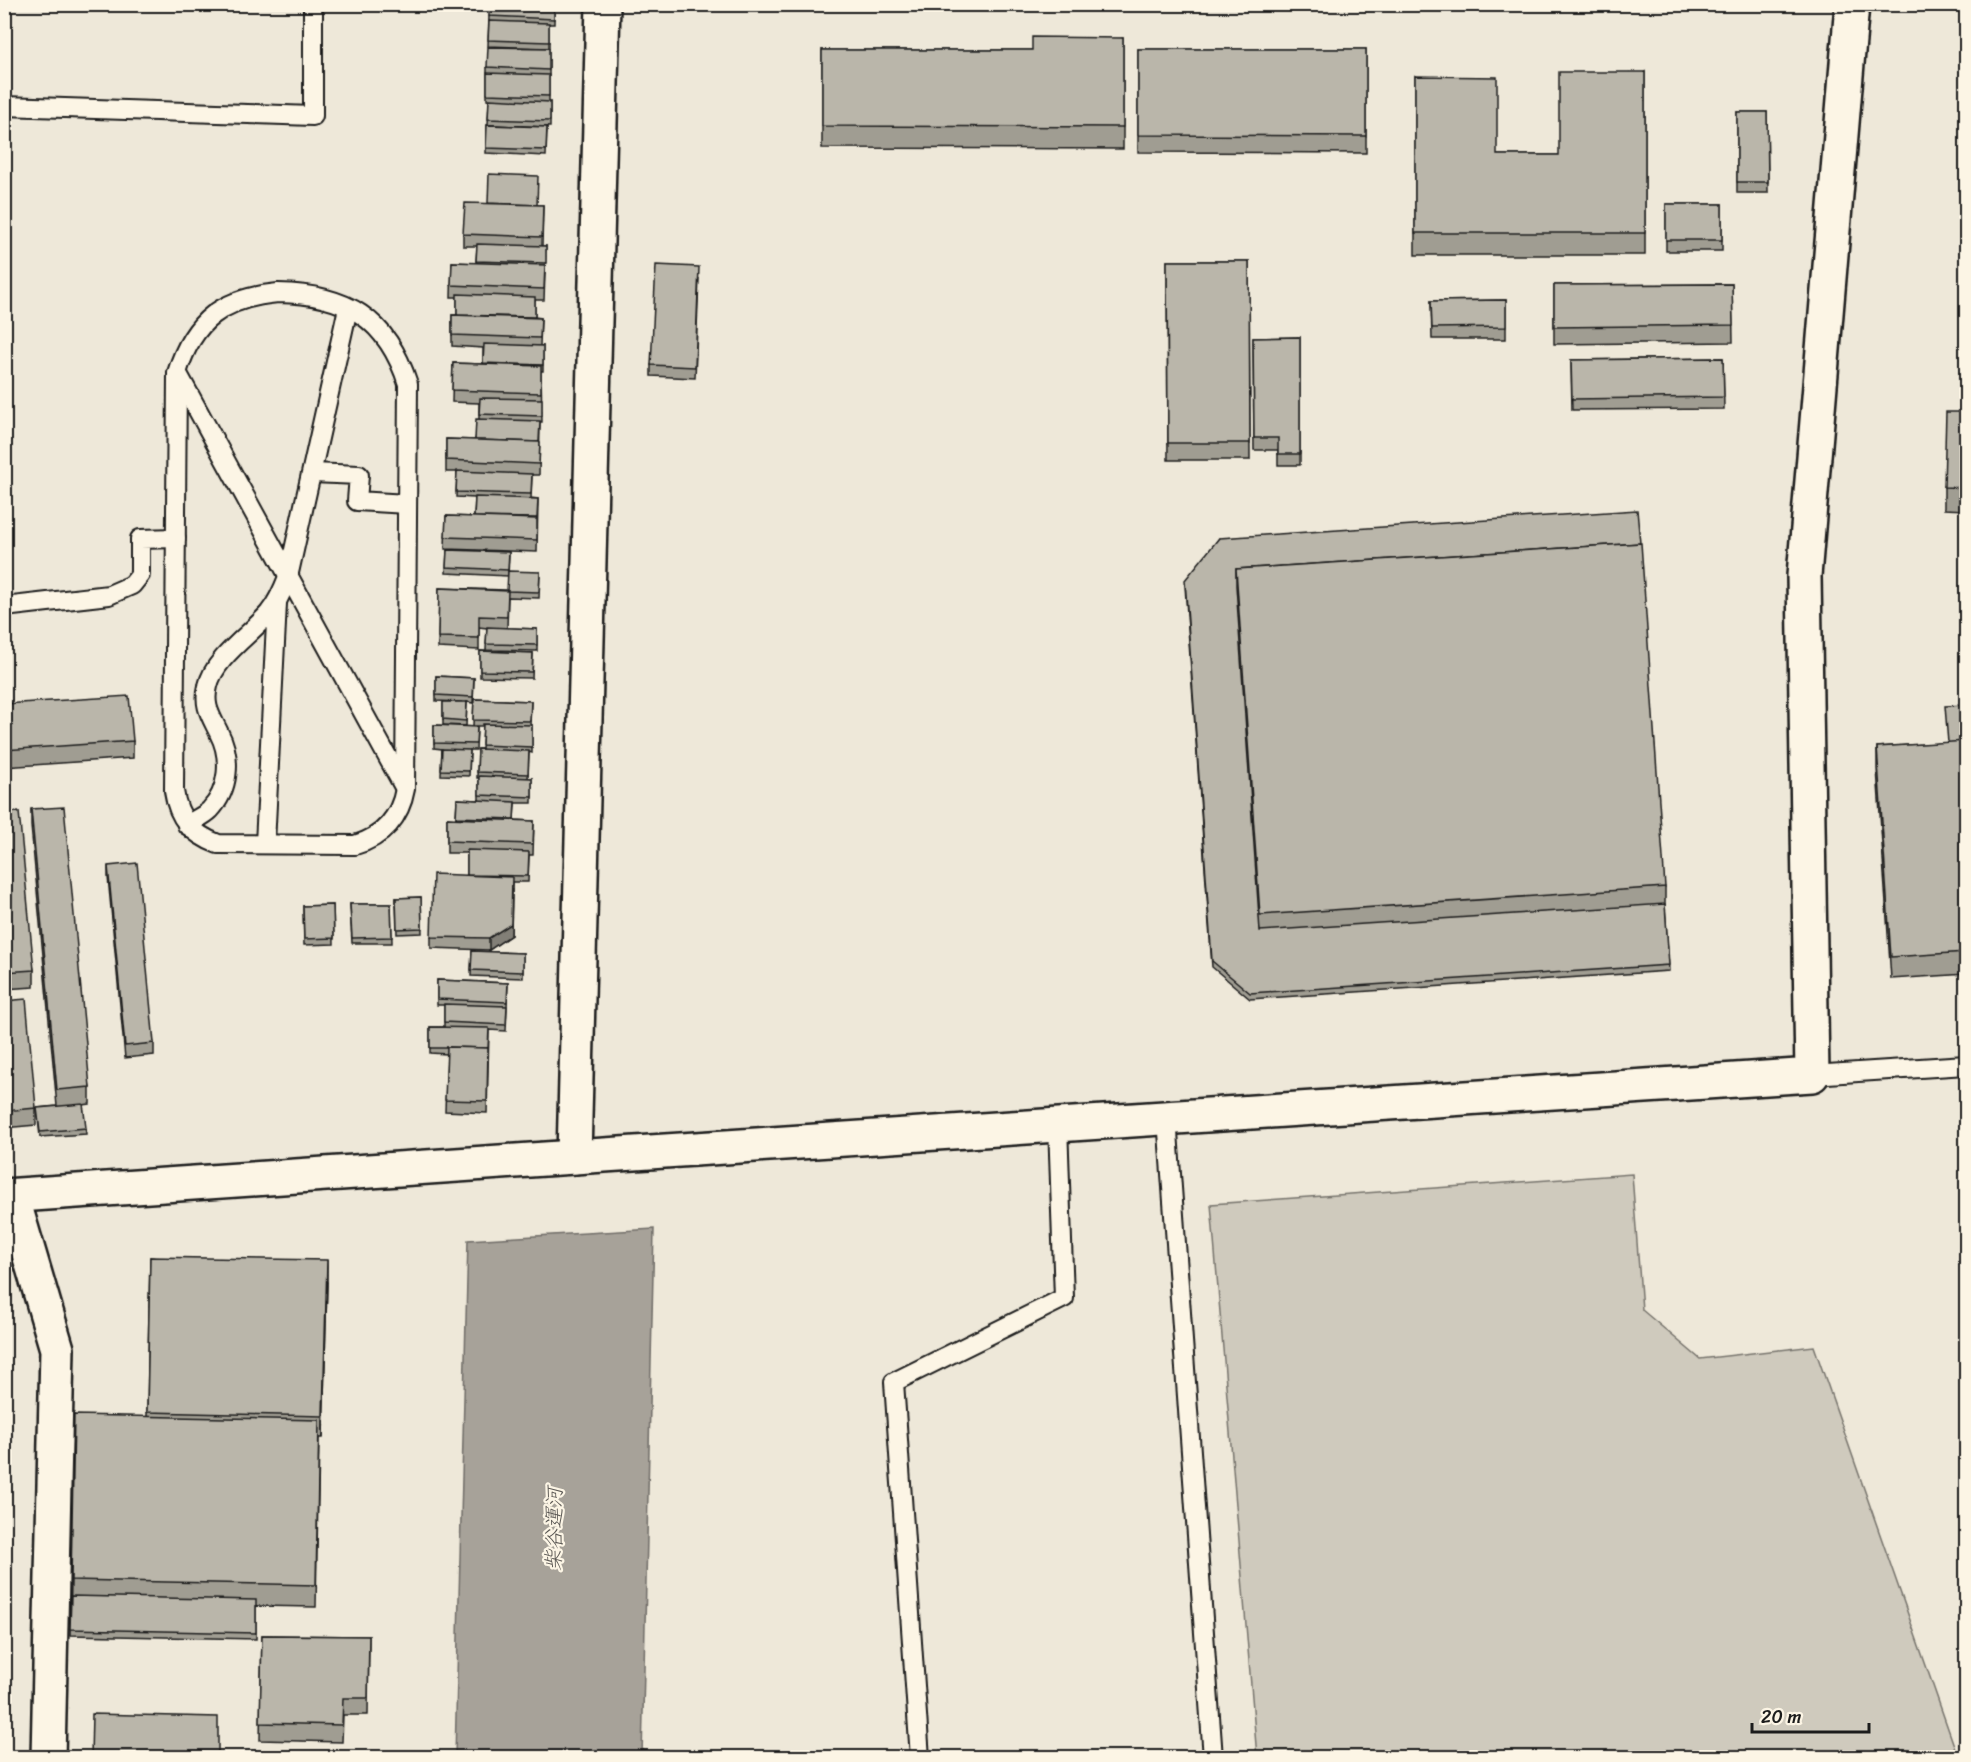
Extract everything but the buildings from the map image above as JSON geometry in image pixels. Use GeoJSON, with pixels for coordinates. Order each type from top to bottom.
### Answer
{"type":"FeatureCollection","features":[{"type":"Feature","properties":{"kind":"street"},"geometry":{"type":"LineString","coordinates":[[574,1156],[603,4]]}},
{"type":"Feature","properties":{"kind":"street"},"geometry":{"type":"LineString","coordinates":[[48,1758],[57,1349],[8,1196],[574,1156],[1812,1075],[1804,576],[1852,4]]}},
{"type":"Feature","properties":{"kind":"lane"},"geometry":{"type":"LineString","coordinates":[[4,106],[312,116],[313,4]]}},
{"type":"Feature","properties":{"kind":"lane"},"geometry":{"type":"LineString","coordinates":[[298,294],[339,303],[348,308],[359,313],[377,327],[391,344],[408,384],[405,789],[392,821],[385,829],[366,842],[355,845],[219,843],[201,836],[187,825],[180,814],[174,791],[177,373],[183,356],[198,329],[216,312],[237,300],[257,295],[298,294]]}},
{"type":"Feature","properties":{"kind":"lane"},"geometry":{"type":"LineString","coordinates":[[265,844],[277,603],[288,576],[348,308]]}},
{"type":"Feature","properties":{"kind":"lane"},"geometry":{"type":"LineString","coordinates":[[177,373],[405,789]]}},
{"type":"Feature","properties":{"kind":"lane"},"geometry":{"type":"LineString","coordinates":[[312,472],[359,475],[357,501],[407,504]]}},
{"type":"Feature","properties":{"kind":"lane"},"geometry":{"type":"LineString","coordinates":[[4,608],[109,595],[132,585],[141,575],[140,539],[176,538]]}},
{"type":"Feature","properties":{"kind":"lane"},"geometry":{"type":"LineString","coordinates":[[187,825],[208,812],[217,801],[227,774],[224,746],[208,711],[208,686],[212,675],[219,664],[277,603]]}},
{"type":"Feature","properties":{"kind":"lane"},"geometry":{"type":"LineString","coordinates":[[1812,1075],[1966,1065]]}},
{"type":"Feature","properties":{"kind":"lane"},"geometry":{"type":"LineString","coordinates":[[1167,1118],[1213,1758]]}},
{"type":"Feature","properties":{"kind":"lane"},"geometry":{"type":"LineString","coordinates":[[920,1758],[894,1382],[1064,1298],[1058,1125]]}},
{"type":"Feature","properties":{"kind":"shaded area"},"geometry":{"type":"Polygon","coordinates":[[[1632,1174],[1642,1310],[1700,1359],[1814,1346],[1958,1757],[1257,1757],[1211,1204],[1632,1174]]]}},
{"type":"Feature","properties":{"kind":"water","name":"柴谷運河"},"geometry":{"type":"Polygon","coordinates":[[[654,1229],[642,1757],[455,1757],[468,1240],[654,1229]]]}}]}
